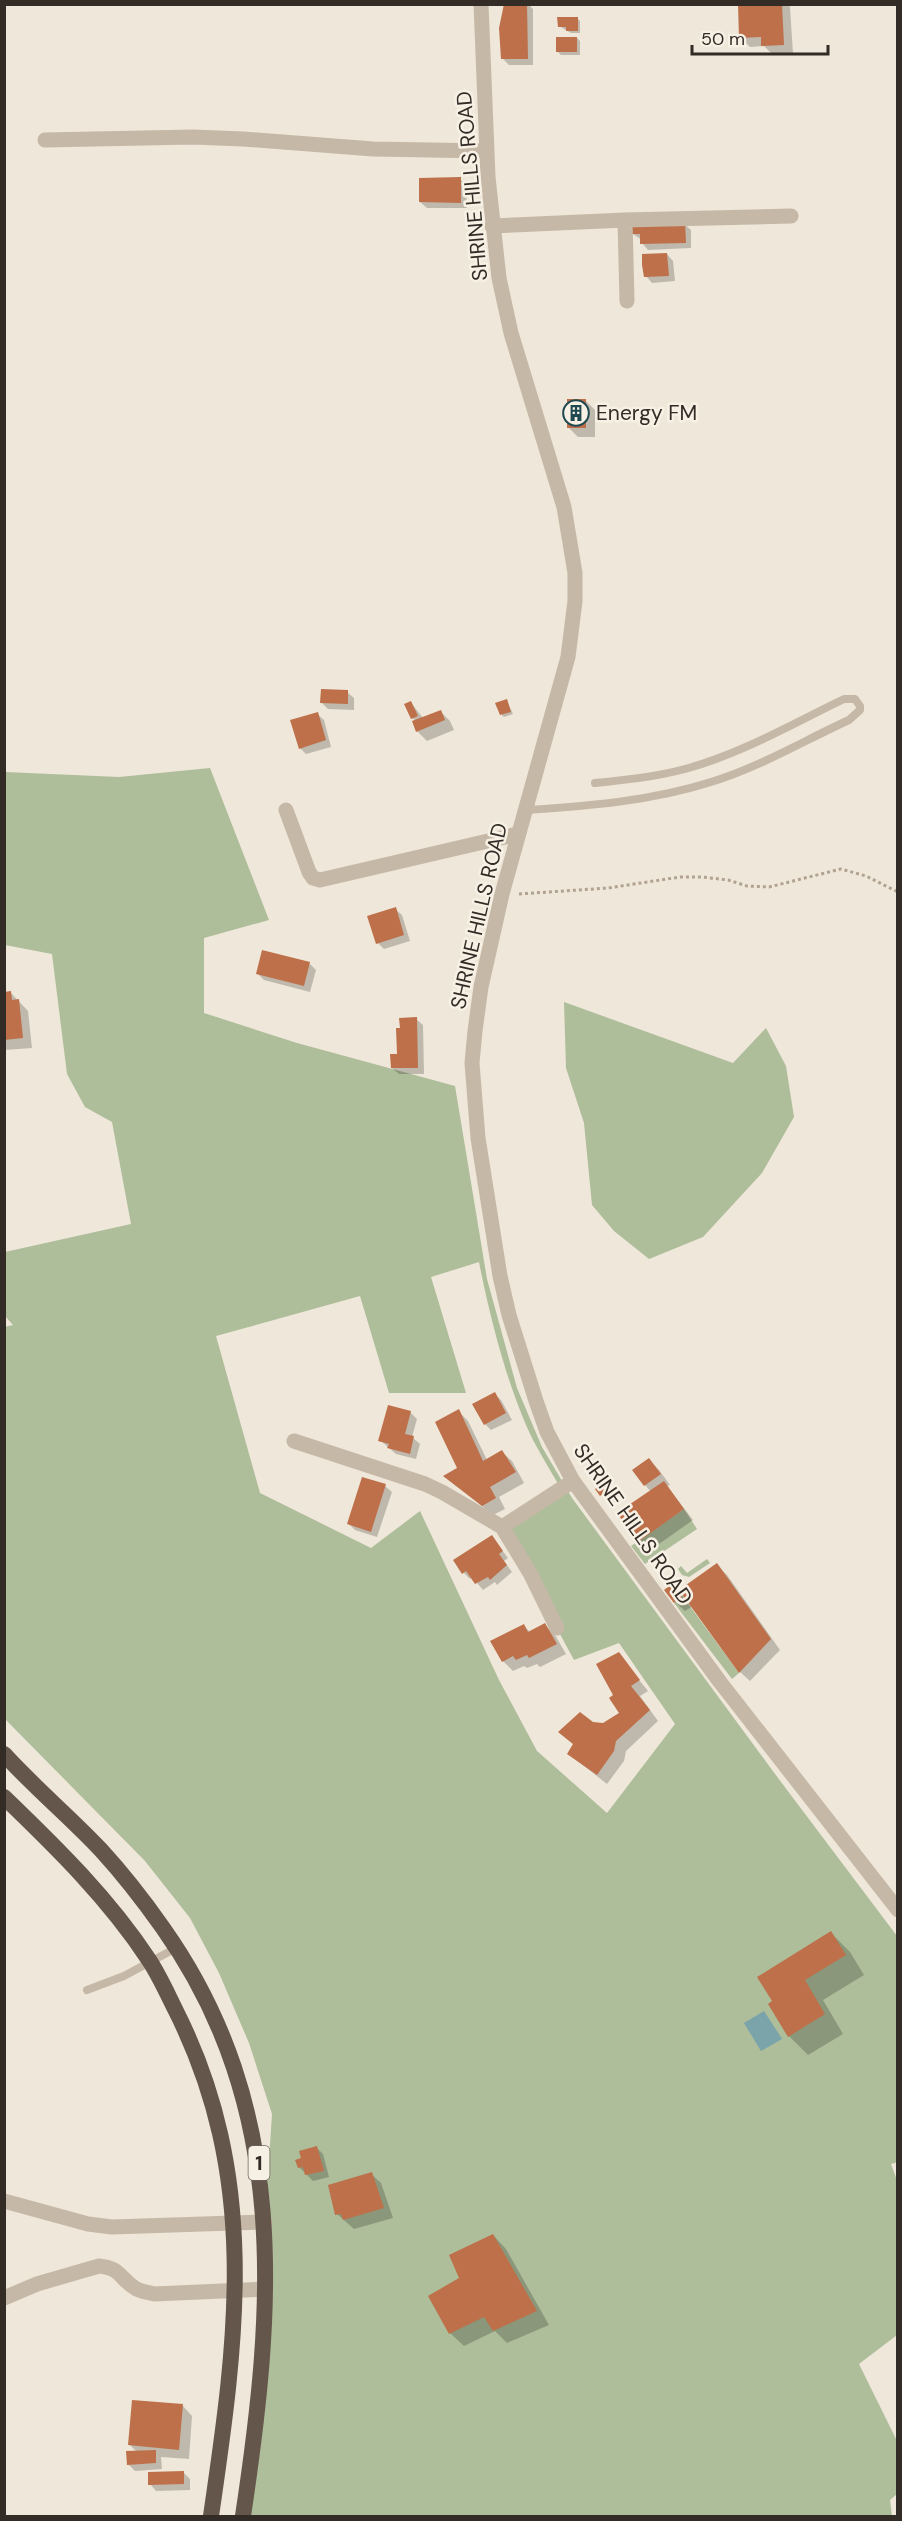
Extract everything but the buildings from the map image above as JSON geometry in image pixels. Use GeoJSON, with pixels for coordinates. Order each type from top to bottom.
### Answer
{"type":"FeatureCollection","features":[{"type":"Feature","properties":{"kind":"highway","name":"1"},"geometry":{"type":"LineString","coordinates":[[4,1754],[102,1851],[137,1893],[177,1948],[215,2020],[240,2084],[259,2161],[265,2222],[266,2289],[261,2368],[243,2517]]}},
{"type":"Feature","properties":{"kind":"highway","name":"1"},"geometry":{"type":"LineString","coordinates":[[4,1797],[76,1868],[111,1909],[150,1961],[186,2030],[209,2092],[227,2164],[234,2223],[236,2291],[211,2517]]}},
{"type":"Feature","properties":{"kind":"street","name":"SHRINE HILLS ROAD"},"geometry":{"type":"LineString","coordinates":[[481,4],[486,151],[492,226],[503,302],[564,507],[575,573],[575,601],[568,657],[502,894],[485,965],[475,1031],[472,1063],[478,1138],[500,1276],[509,1316],[547,1432],[573,1481],[648,1577],[720,1682],[897,1910]]}},
{"type":"Feature","properties":{"kind":"street"},"geometry":{"type":"LineString","coordinates":[[45,140],[193,137],[373,149],[486,151]]}},
{"type":"Feature","properties":{"kind":"street"},"geometry":{"type":"LineString","coordinates":[[492,226],[791,216]]}},
{"type":"Feature","properties":{"kind":"street"},"geometry":{"type":"LineString","coordinates":[[625,220],[627,301]]}},
{"type":"Feature","properties":{"kind":"street"},"geometry":{"type":"LineString","coordinates":[[286,810],[309,872],[313,878],[320,880],[518,834]]}},
{"type":"Feature","properties":{"kind":"street"},"geometry":{"type":"LineString","coordinates":[[294,1441],[425,1484],[502,1527],[530,1573],[557,1628]]}},
{"type":"Feature","properties":{"kind":"street"},"geometry":{"type":"LineString","coordinates":[[502,1527],[573,1481]]}},
{"type":"Feature","properties":{"kind":"street"},"geometry":{"type":"LineString","coordinates":[[4,2201],[88,2224],[112,2227],[265,2222]]}},
{"type":"Feature","properties":{"kind":"street"},"geometry":{"type":"LineString","coordinates":[[4,2298],[37,2284],[99,2266],[119,2271],[127,2282],[138,2290],[154,2294],[266,2289]]}},
{"type":"Feature","properties":{"kind":"lane"},"geometry":{"type":"LineString","coordinates":[[526,810],[638,800],[713,782],[752,767],[849,720],[860,710],[860,706],[855,699],[844,699],[749,745],[687,769],[658,776],[595,783]]}},
{"type":"Feature","properties":{"kind":"lane"},"geometry":{"type":"LineString","coordinates":[[87,1990],[124,1976],[177,1948]]}},
{"type":"Feature","properties":{"kind":"path"},"geometry":{"type":"LineString","coordinates":[[502,894],[574,891],[680,877],[702,877],[728,880],[747,886],[769,887],[841,869],[866,876],[897,892]]}},
{"type":"Feature","properties":{"kind":"green space"},"geometry":{"type":"Polygon","coordinates":[[[210,768],[269,920],[204,938],[204,1013],[297,1043],[455,1086],[487,1279],[517,1388],[542,1447],[572,1498],[897,1936],[898,2162],[891,2164],[898,2183],[897,2335],[859,2364],[897,2441],[897,2494],[890,2500],[892,2516],[246,2516],[272,2114],[249,2043],[219,1973],[190,1918],[145,1861],[5,1719],[4,1327],[13,1325],[5,1316],[5,1252],[131,1224],[112,1122],[85,1107],[67,1074],[52,954],[5,945],[5,772],[119,777],[210,768]],[[479,1262],[431,1277],[466,1393],[389,1393],[360,1296],[216,1336],[260,1493],[371,1548],[420,1511],[499,1680],[537,1751],[607,1813],[675,1724],[619,1643],[574,1660],[502,1527],[561,1489],[533,1440],[516,1399],[494,1329],[479,1262]]]}},
{"type":"Feature","properties":{"kind":"green space"},"geometry":{"type":"Polygon","coordinates":[[[564,1002],[733,1063],[766,1028],[786,1066],[794,1117],[762,1173],[703,1237],[649,1259],[614,1231],[592,1205],[584,1123],[566,1068],[564,1002]]]}},
{"type":"Feature","properties":{"kind":"green space"},"geometry":{"type":"Polygon","coordinates":[[[684,1509],[697,1529],[645,1564],[631,1546],[684,1509]]]}},
{"type":"Feature","properties":{"kind":"green space"},"geometry":{"type":"Polygon","coordinates":[[[707,1559],[710,1563],[689,1577],[682,1575],[678,1569],[681,1566],[687,1573],[707,1559]]]}},
{"type":"Feature","properties":{"kind":"green space"},"geometry":{"type":"Polygon","coordinates":[[[678,1590],[739,1673],[732,1679],[674,1603],[682,1597],[678,1590]]]}},
{"type":"Feature","properties":{"kind":"water"},"geometry":{"type":"Polygon","coordinates":[[[764,2011],[782,2039],[761,2051],[744,2023],[764,2011]]]}},
{"type":"Feature","properties":{"kind":"place","name":"Energy FM"},"geometry":{"type":"Point","coordinates":[576,413]}}]}
